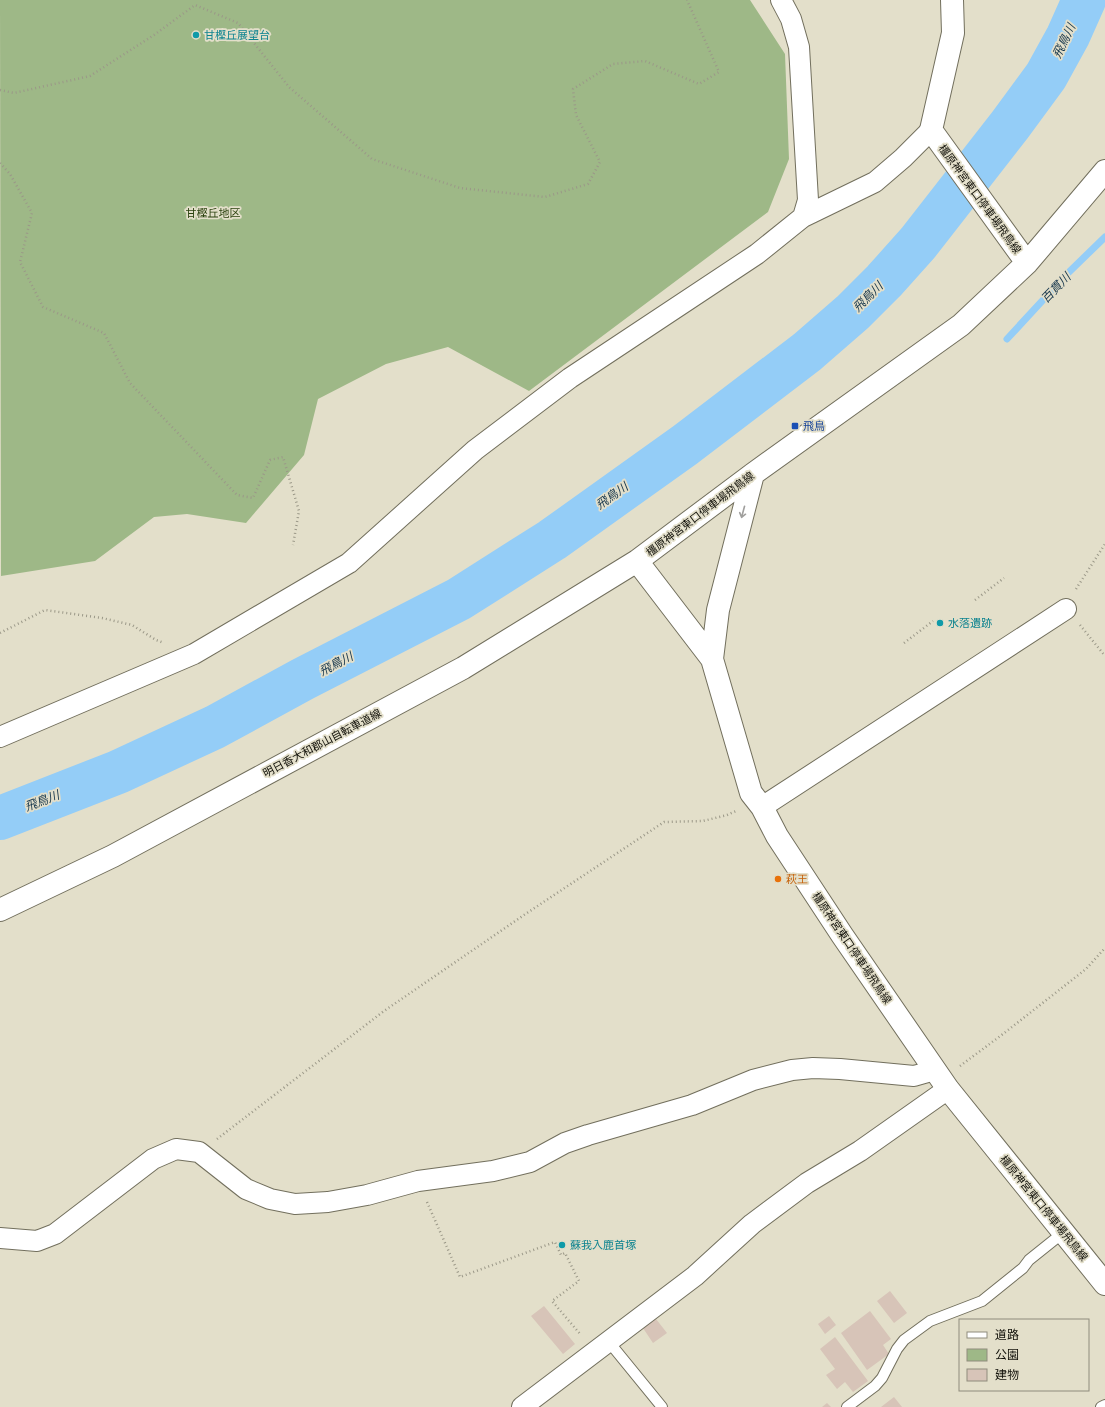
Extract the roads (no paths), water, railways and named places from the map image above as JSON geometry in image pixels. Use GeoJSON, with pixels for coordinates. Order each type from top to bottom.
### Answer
{"type":"FeatureCollection","features":[{"type":"Feature","properties":{"kind":"main road"},"geometry":{"type":"LineString","coordinates":[[936,138],[953,33],[952,0]]}},
{"type":"Feature","properties":{"kind":"main road","name":"橿原神宮東口停車場飛鳥線"},"geometry":{"type":"LineString","coordinates":[[936,138],[1027,263],[961,324],[753,474],[637,561],[712,659],[752,793],[760,804],[777,836],[842,935],[942,1080],[1105,1284]]}},
{"type":"Feature","properties":{"kind":"main road"},"geometry":{"type":"LineString","coordinates":[[1027,263],[1105,170]]}},
{"type":"Feature","properties":{"kind":"main road"},"geometry":{"type":"LineString","coordinates":[[712,659],[718,610],[753,474]]}},
{"type":"Feature","properties":{"kind":"main road","name":"明日香大和郡山自転車道線"},"geometry":{"type":"LineString","coordinates":[[0,910],[113,856],[463,668],[637,561]]}},
{"type":"Feature","properties":{"kind":"street"},"geometry":{"type":"LineString","coordinates":[[781,0],[791,19],[799,47],[808,200],[803,217]]}},
{"type":"Feature","properties":{"kind":"street"},"geometry":{"type":"LineString","coordinates":[[0,737],[194,654],[349,563],[475,450],[570,378],[757,254],[803,217],[875,182],[903,158],[936,138]]}},
{"type":"Feature","properties":{"kind":"street"},"geometry":{"type":"LineString","coordinates":[[760,804],[1066,609]]}},
{"type":"Feature","properties":{"kind":"street"},"geometry":{"type":"LineString","coordinates":[[0,1238],[37,1242],[55,1234],[153,1159],[176,1149],[199,1152],[246,1189],[270,1199],[295,1204],[328,1202],[366,1195],[418,1181],[493,1171],[530,1162],[565,1143],[692,1105],[753,1080],[792,1070],[812,1068],[840,1069],[942,1080]]}},
{"type":"Feature","properties":{"kind":"street"},"geometry":{"type":"LineString","coordinates":[[522,1407],[695,1276],[752,1224],[807,1183],[860,1151],[942,1080]]}},
{"type":"Feature","properties":{"kind":"lane"},"geometry":{"type":"LineString","coordinates":[[847,1407],[875,1386],[882,1378],[897,1349],[904,1340],[930,1321],[982,1301],[1064,1232]]}},
{"type":"Feature","properties":{"kind":"lane"},"geometry":{"type":"LineString","coordinates":[[602,1347],[662,1407]]}},
{"type":"Feature","properties":{"kind":"lane"},"geometry":{"type":"LineString","coordinates":[[1101,1407],[1105,1405]]}},
{"type":"Feature","properties":{"kind":"waterway","name":"飛鳥川"},"geometry":{"type":"LineString","coordinates":[[0,818],[118,772],[215,727],[303,679],[459,599],[552,540],[685,445],[807,352],[853,312],[884,281],[918,243],[1010,125],[1046,76],[1068,36],[1084,0]]}},
{"type":"Feature","properties":{"kind":"waterway","name":"百貫川"},"geometry":{"type":"LineString","coordinates":[[1007,339],[1067,274],[1105,237]]}},
{"type":"Feature","properties":{"kind":"place","name":"甘樫丘展望台"},"geometry":{"type":"Point","coordinates":[196,35]}},
{"type":"Feature","properties":{"kind":"place","name":"飛鳥"},"geometry":{"type":"Point","coordinates":[795,426]}},
{"type":"Feature","properties":{"kind":"place","name":"水落遺跡"},"geometry":{"type":"Point","coordinates":[940,623]}},
{"type":"Feature","properties":{"kind":"place","name":"萩王"},"geometry":{"type":"Point","coordinates":[778,879]}},
{"type":"Feature","properties":{"kind":"place","name":"蘇我入鹿首塚"},"geometry":{"type":"Point","coordinates":[562,1245]}},
{"type":"Feature","properties":{"kind":"park label","name":"甘樫丘地区"},"geometry":{"type":"Point","coordinates":[213,213]}}]}
